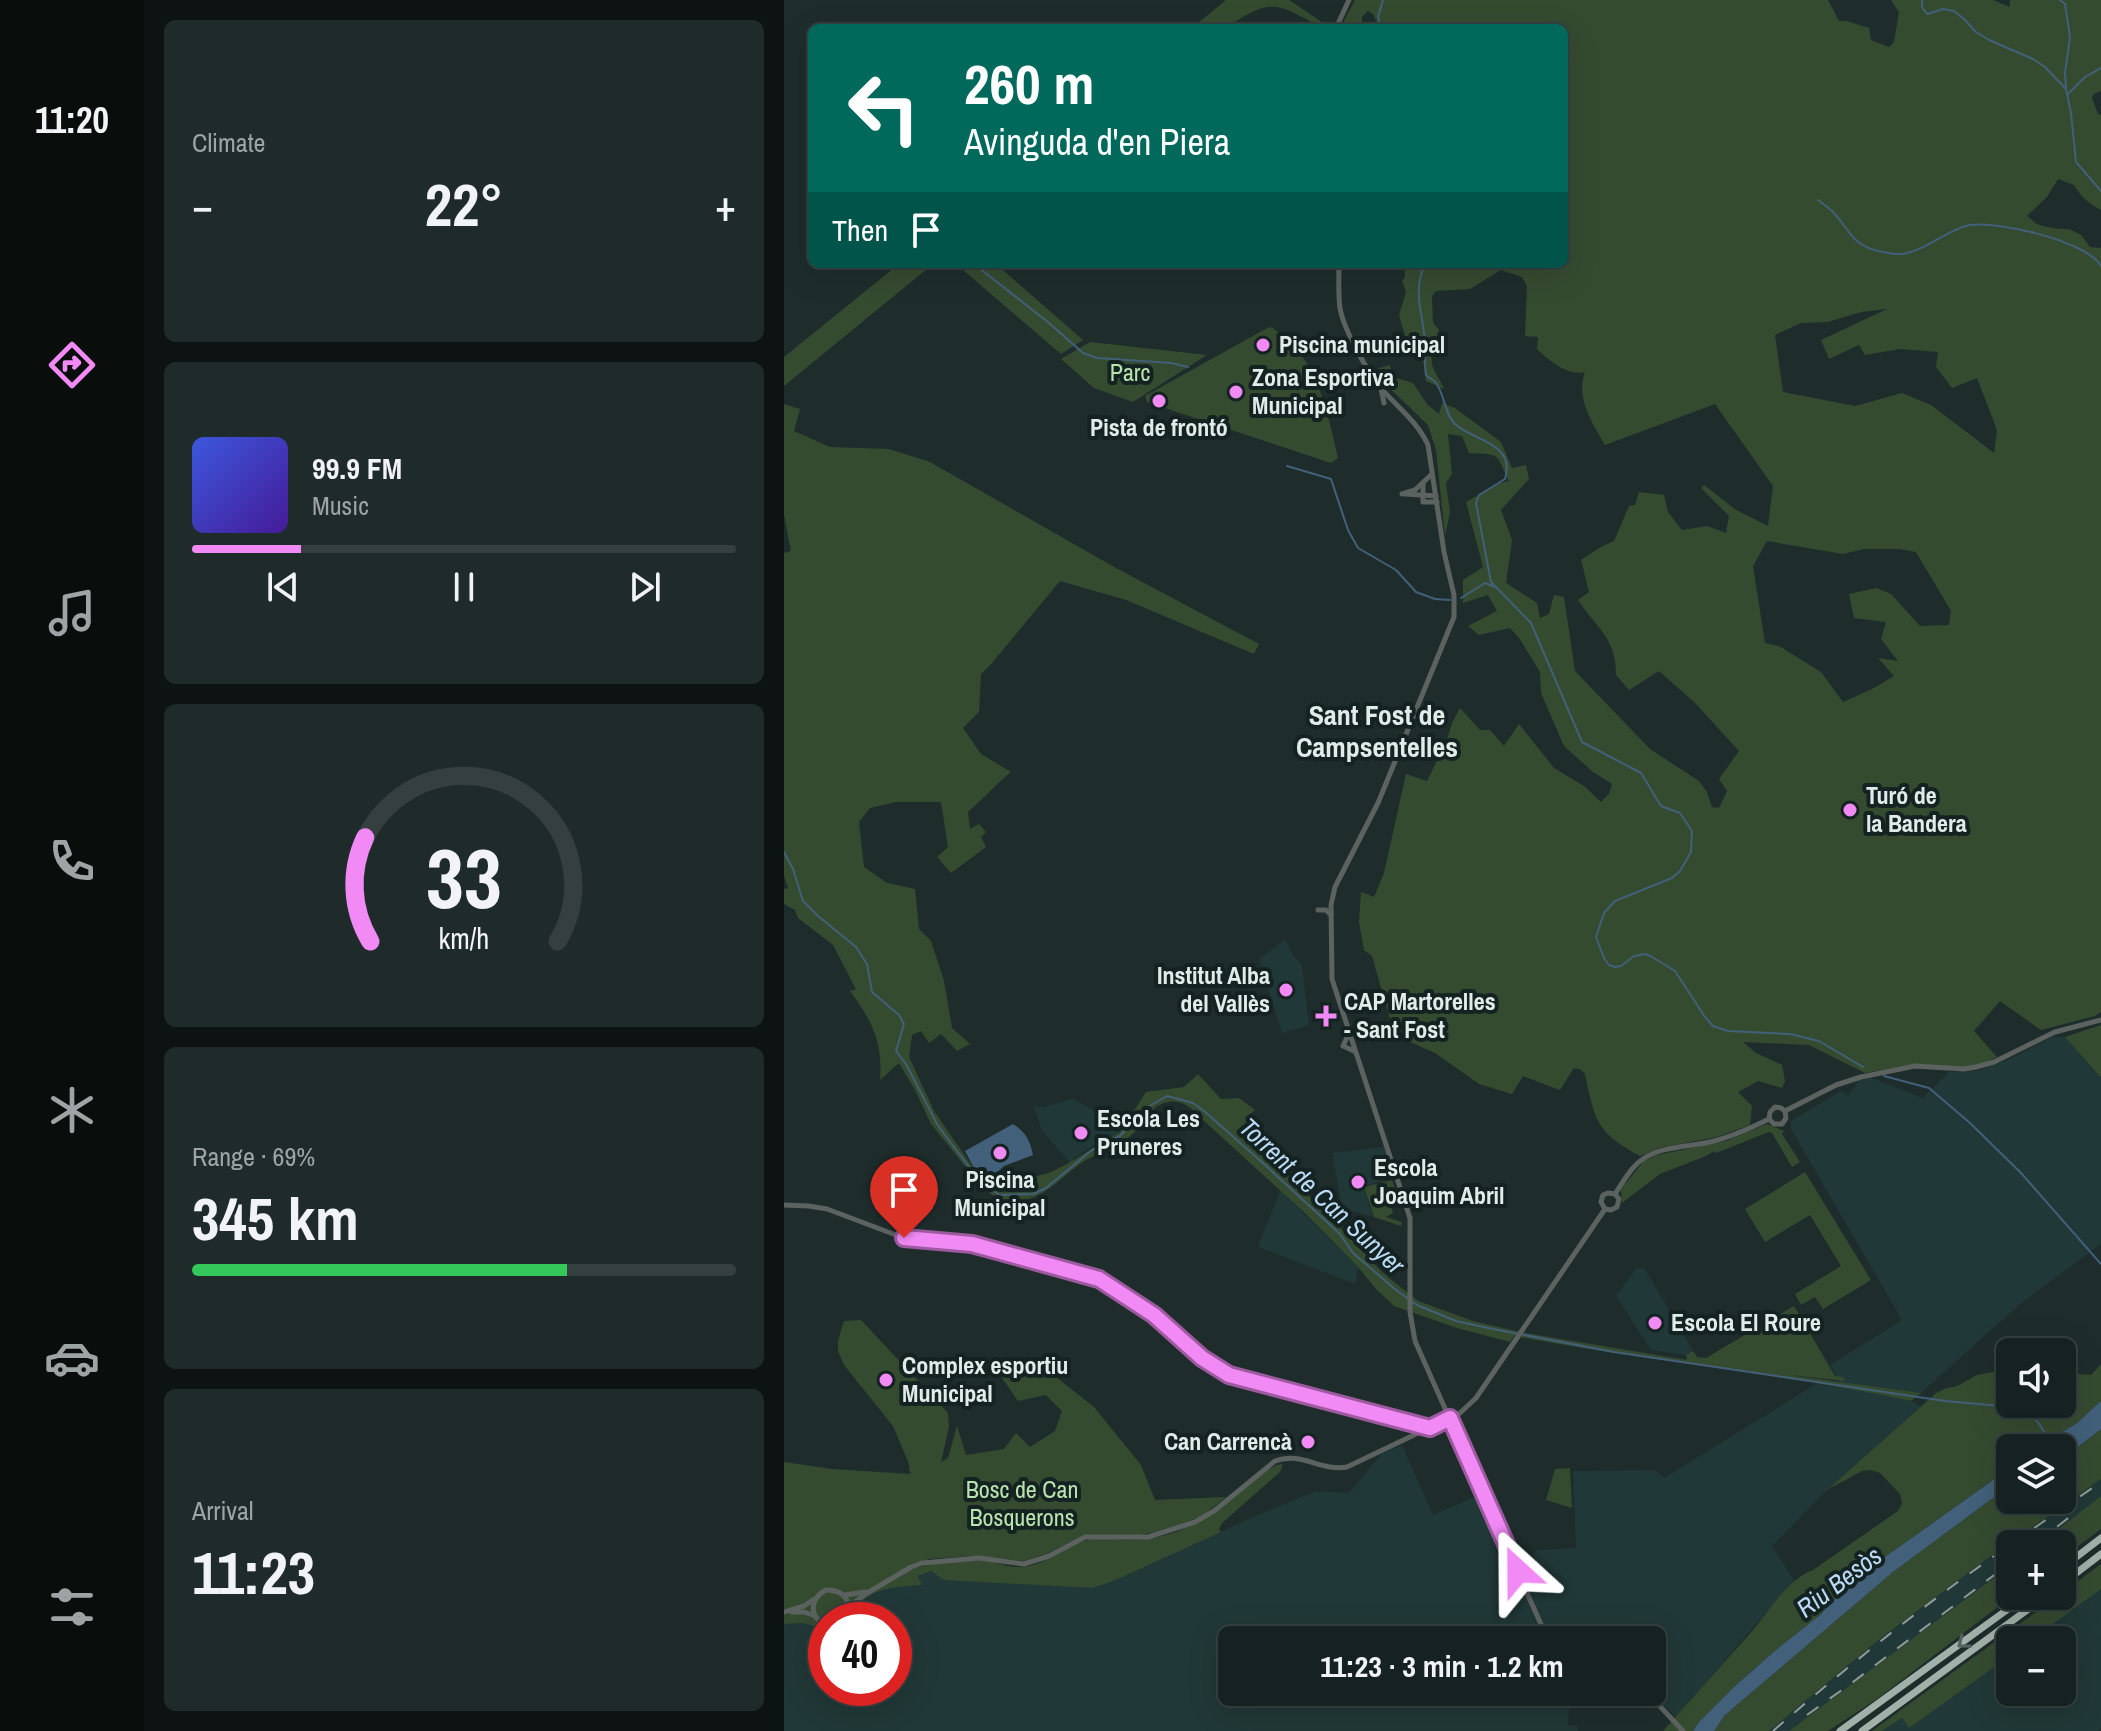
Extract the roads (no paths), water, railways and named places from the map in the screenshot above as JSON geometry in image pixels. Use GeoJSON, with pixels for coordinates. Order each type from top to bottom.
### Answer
{"type":"FeatureCollection","features":[{"type":"Feature","properties":{"kind":"highway"},"geometry":{"type":"LineString","coordinates":[[2076,1557],[2101,1538]]}},
{"type":"Feature","properties":{"kind":"highway"},"geometry":{"type":"LineString","coordinates":[[2076,1573],[2101,1554]]}},
{"type":"Feature","properties":{"kind":"highway"},"geometry":{"type":"LineString","coordinates":[[1840,1731],[2007,1610]]}},
{"type":"Feature","properties":{"kind":"highway"},"geometry":{"type":"LineString","coordinates":[[1862,1731],[2027,1610]]}},
{"type":"Feature","properties":{"kind":"street"},"geometry":{"type":"LineString","coordinates":[[1338,24],[1349,0]]}},
{"type":"Feature","properties":{"kind":"street"},"geometry":{"type":"LineString","coordinates":[[1339,268],[1341,312],[1367,367],[1381,388],[1422,433],[1428,445],[1455,605],[1454,617],[1378,803],[1341,874],[1332,899],[1332,979],[1349,1033],[1343,1046],[1355,1051],[1410,1218],[1410,1312],[1415,1341],[1542,1626]]}},
{"type":"Feature","properties":{"kind":"street"},"geometry":{"type":"LineString","coordinates":[[1381,388],[1384,403]]}},
{"type":"Feature","properties":{"kind":"street"},"geometry":{"type":"LineString","coordinates":[[1433,473],[1415,490],[1402,494],[1436,499]]}},
{"type":"Feature","properties":{"kind":"street"},"geometry":{"type":"LineString","coordinates":[[1422,496],[1423,483]]}},
{"type":"Feature","properties":{"kind":"street"},"geometry":{"type":"LineString","coordinates":[[1430,514],[1440,522]]}},
{"type":"Feature","properties":{"kind":"street"},"geometry":{"type":"LineString","coordinates":[[1325,905],[1332,899]]}},
{"type":"Feature","properties":{"kind":"street"},"geometry":{"type":"LineString","coordinates":[[1318,910],[1324,909],[1331,915]]}},
{"type":"Feature","properties":{"kind":"street"},"geometry":{"type":"LineString","coordinates":[[1785,1111],[1836,1085],[1861,1077],[1915,1066],[1976,1067],[1994,1062],[2055,1032],[2101,1020]]}},
{"type":"Feature","properties":{"kind":"street"},"geometry":{"type":"LineString","coordinates":[[1775,1107],[1785,1111],[1786,1118],[1782,1124],[1774,1124],[1769,1119],[1775,1107]]}},
{"type":"Feature","properties":{"kind":"street"},"geometry":{"type":"LineString","coordinates":[[1615,1194],[1638,1163],[1651,1154],[1719,1139],[1769,1119]]}},
{"type":"Feature","properties":{"kind":"street"},"geometry":{"type":"LineString","coordinates":[[1608,1193],[1615,1194],[1619,1199],[1617,1207],[1605,1209],[1602,1197],[1608,1193]]}},
{"type":"Feature","properties":{"kind":"street"},"geometry":{"type":"LineString","coordinates":[[784,1205],[827,1209],[904,1238],[972,1244],[1099,1279],[1154,1315],[1222,1372],[1430,1428]]}},
{"type":"Feature","properties":{"kind":"street"},"geometry":{"type":"LineString","coordinates":[[856,1602],[922,1563],[979,1558],[1024,1564],[1049,1556],[1085,1537],[1141,1538],[1159,1534],[1204,1517],[1280,1459],[1297,1458],[1343,1468],[1450,1418],[1476,1398],[1605,1209]]}},
{"type":"Feature","properties":{"kind":"street"},"geometry":{"type":"LineString","coordinates":[[784,1612],[804,1606],[826,1590],[837,1591],[844,1595],[847,1602]]}},
{"type":"Feature","properties":{"kind":"street"},"geometry":{"type":"LineString","coordinates":[[844,1595],[871,1591]]}},
{"type":"Feature","properties":{"kind":"street"},"geometry":{"type":"LineString","coordinates":[[814,1602],[815,1598]]}},
{"type":"Feature","properties":{"kind":"street"},"geometry":{"type":"LineString","coordinates":[[784,1612],[808,1614]]}},
{"type":"Feature","properties":{"kind":"street"},"geometry":{"type":"LineString","coordinates":[[1660,1706],[1683,1731]]}},
{"type":"Feature","properties":{"kind":"water","name":"Piscina Municipal"},"geometry":{"type":"Polygon","coordinates":[[[1013,1124],[1027,1137],[1033,1155],[1004,1166],[988,1181],[973,1166],[965,1151],[1013,1124]]]}},
{"type":"Feature","properties":{"kind":"water"},"geometry":{"type":"Polygon","coordinates":[[[2101,1401],[2101,1429],[2076,1449],[2076,1434],[2059,1434],[2101,1401]]]}},
{"type":"Feature","properties":{"kind":"water"},"geometry":{"type":"Polygon","coordinates":[[[1996,1478],[1996,1496],[1893,1572],[1725,1715],[1714,1731],[1693,1731],[1735,1686],[1820,1615],[1854,1579],[1996,1478]]]}},
{"type":"Feature","properties":{"kind":"waterway"},"geometry":{"type":"LineString","coordinates":[[1380,24],[1378,17],[1383,0]]}},
{"type":"Feature","properties":{"kind":"waterway"},"geometry":{"type":"LineString","coordinates":[[1922,0],[1927,14],[1943,9],[1954,11],[1976,32],[2045,67],[2066,89],[2076,162],[2101,191]]}},
{"type":"Feature","properties":{"kind":"waterway"},"geometry":{"type":"LineString","coordinates":[[2060,0],[2065,4],[2070,37],[2066,87]]}},
{"type":"Feature","properties":{"kind":"waterway"},"geometry":{"type":"LineString","coordinates":[[2068,94],[2085,77],[2101,68]]}},
{"type":"Feature","properties":{"kind":"waterway"},"geometry":{"type":"LineString","coordinates":[[1818,200],[1833,212],[1857,241],[1878,251],[1911,252],[1962,227],[2000,226],[2079,248],[2101,266]]}},
{"type":"Feature","properties":{"kind":"waterway"},"geometry":{"type":"LineString","coordinates":[[979,268],[1083,353],[1097,358],[1188,367]]}},
{"type":"Feature","properties":{"kind":"waterway"},"geometry":{"type":"LineString","coordinates":[[1423,268],[1419,293],[1426,375],[1439,388],[1455,424],[1499,450],[1507,467],[1505,479],[1479,495],[1476,503],[1491,582],[1531,623],[1582,742],[1641,773],[1661,806],[1680,813],[1692,831],[1691,852],[1680,871],[1672,878],[1615,901],[1604,913],[1596,937],[1604,958],[1615,967],[1634,956],[1646,954],[1675,971],[1713,1026],[1728,1031],[1790,1034],[1819,1041],[1863,1067]]}},
{"type":"Feature","properties":{"kind":"waterway"},"geometry":{"type":"LineString","coordinates":[[1287,466],[1331,479],[1348,530],[1358,548],[1396,570],[1416,592],[1435,599],[1450,600]]}},
{"type":"Feature","properties":{"kind":"waterway"},"geometry":{"type":"LineString","coordinates":[[1461,598],[1485,583],[1495,587]]}},
{"type":"Feature","properties":{"kind":"waterway","name":"Torrent de Can Sunyer"},"geometry":{"type":"LineString","coordinates":[[784,852],[803,901],[856,947],[867,964],[872,992],[899,1015],[904,1024],[896,1051],[937,1124],[984,1186],[1000,1195],[1033,1194],[1046,1188],[1092,1150],[1120,1136],[1146,1108],[1167,1096],[1193,1103],[1204,1111],[1340,1234],[1353,1253],[1396,1290],[1417,1305],[1456,1321],[1614,1352],[1945,1401],[2001,1406],[2024,1411],[2038,1422],[2046,1434]]}},
{"type":"Feature","properties":{"kind":"waterway"},"geometry":{"type":"LineString","coordinates":[[1884,1076],[1929,1088],[1970,1123],[2021,1173],[2101,1264]]}},
{"type":"Feature","properties":{"kind":"railway"},"geometry":{"type":"LineString","coordinates":[[2031,1530],[2101,1482]]}},
{"type":"Feature","properties":{"kind":"railway"},"geometry":{"type":"LineString","coordinates":[[2053,1530],[2073,1514]]}},
{"type":"Feature","properties":{"kind":"railway"},"geometry":{"type":"LineString","coordinates":[[1773,1731],[1889,1635],[1996,1555]]}},
{"type":"Feature","properties":{"kind":"railway"},"geometry":{"type":"LineString","coordinates":[[1807,1715],[1996,1574]]}},
{"type":"Feature","properties":{"kind":"place","name":"Piscina municipal"},"geometry":{"type":"Point","coordinates":[1263,345]}},
{"type":"Feature","properties":{"kind":"place","name":"Zona Esportiva Municipal"},"geometry":{"type":"Point","coordinates":[1236,392]}},
{"type":"Feature","properties":{"kind":"place","name":"Pista de frontó"},"geometry":{"type":"Point","coordinates":[1159,401]}},
{"type":"Feature","properties":{"kind":"place","name":"Turó de la Bandera"},"geometry":{"type":"Point","coordinates":[1850,810]}},
{"type":"Feature","properties":{"kind":"place","name":"Institut Alba del Vallès"},"geometry":{"type":"Point","coordinates":[1286,990]}},
{"type":"Feature","properties":{"kind":"place","name":"CAP Martorelles - Sant Fost"},"geometry":{"type":"Point","coordinates":[1326,1016]}},
{"type":"Feature","properties":{"kind":"place","name":"Escola Les Pruneres"},"geometry":{"type":"Point","coordinates":[1081,1133]}},
{"type":"Feature","properties":{"kind":"place","name":"Piscina Municipal"},"geometry":{"type":"Point","coordinates":[1000,1153]}},
{"type":"Feature","properties":{"kind":"place","name":"Escola Joaquim Abril"},"geometry":{"type":"Point","coordinates":[1358,1182]}},
{"type":"Feature","properties":{"kind":"place","name":"Escola El Roure"},"geometry":{"type":"Point","coordinates":[1655,1323]}},
{"type":"Feature","properties":{"kind":"place","name":"Complex esportiu Municipal"},"geometry":{"type":"Point","coordinates":[886,1380]}},
{"type":"Feature","properties":{"kind":"place","name":"Can Carrencà"},"geometry":{"type":"Point","coordinates":[1308,1442]}},
{"type":"Feature","properties":{"kind":"district","name":"Sant Fost de Campsentelles"},"geometry":{"type":"Point","coordinates":[1377,731]}},
{"type":"Feature","properties":{"kind":"park label","name":"Parc"},"geometry":{"type":"Point","coordinates":[1130,373]}},
{"type":"Feature","properties":{"kind":"park label","name":"Bosc de Can Bosquerons"},"geometry":{"type":"Point","coordinates":[1022,1504]}},
{"type":"Feature","properties":{"kind":"water label","name":"Riu Besòs"},"geometry":{"type":"Point","coordinates":[1839,1582]}}]}
